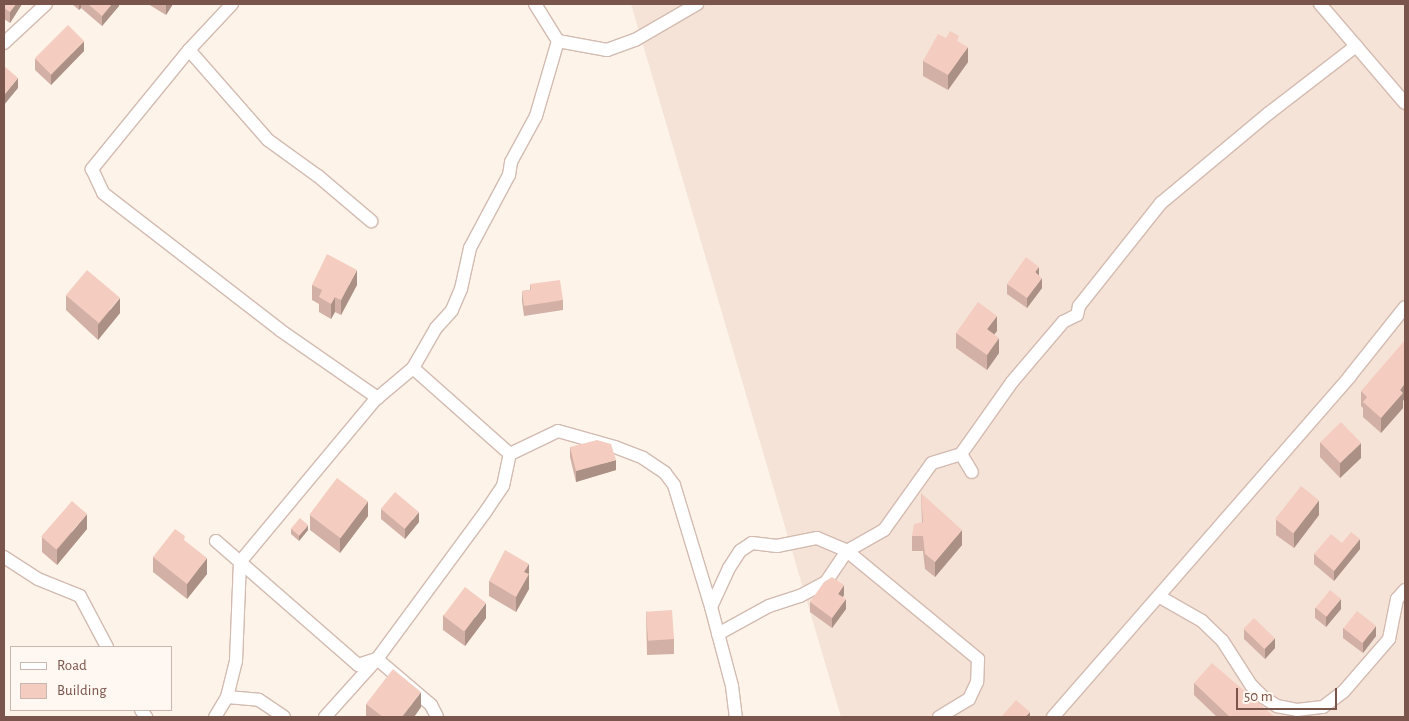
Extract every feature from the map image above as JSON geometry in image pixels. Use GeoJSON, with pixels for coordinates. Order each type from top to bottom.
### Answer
{"type":"FeatureCollection","features":[{"type":"Feature","properties":{"kind":"street"},"geometry":{"type":"LineString","coordinates":[[4,43],[46,4]]}},
{"type":"Feature","properties":{"kind":"street"},"geometry":{"type":"LineString","coordinates":[[232,4],[189,50],[92,169],[103,193],[280,330],[378,398]]}},
{"type":"Feature","properties":{"kind":"street"},"geometry":{"type":"LineString","coordinates":[[535,4],[558,41],[607,50],[635,40],[697,4]]}},
{"type":"Feature","properties":{"kind":"street"},"geometry":{"type":"LineString","coordinates":[[1320,4],[1405,102]]}},
{"type":"Feature","properties":{"kind":"street"},"geometry":{"type":"LineString","coordinates":[[215,717],[227,697],[236,661],[240,562],[378,398],[413,368],[436,328],[452,310],[461,290],[470,248],[509,175],[511,162],[536,116],[558,41]]}},
{"type":"Feature","properties":{"kind":"street"},"geometry":{"type":"LineString","coordinates":[[718,634],[769,606],[800,596],[826,582],[847,551],[884,530],[932,463],[961,454],[1012,382],[1063,322],[1077,314],[1079,306],[1161,203],[1268,113],[1356,46]]}},
{"type":"Feature","properties":{"kind":"street"},"geometry":{"type":"LineString","coordinates":[[189,50],[268,140],[318,176],[370,221]]}},
{"type":"Feature","properties":{"kind":"street"},"geometry":{"type":"LineString","coordinates":[[1054,717],[1350,376],[1405,307]]}},
{"type":"Feature","properties":{"kind":"street"},"geometry":{"type":"LineString","coordinates":[[413,368],[510,454]]}},
{"type":"Feature","properties":{"kind":"street"},"geometry":{"type":"LineString","coordinates":[[510,454],[558,431],[600,442],[657,466],[674,484],[711,607],[732,686],[736,717]]}},
{"type":"Feature","properties":{"kind":"street"},"geometry":{"type":"LineString","coordinates":[[325,717],[377,659],[503,486],[510,454]]}},
{"type":"Feature","properties":{"kind":"street"},"geometry":{"type":"LineString","coordinates":[[961,454],[972,472]]}},
{"type":"Feature","properties":{"kind":"street"},"geometry":{"type":"LineString","coordinates":[[711,607],[729,568],[740,551],[752,543],[777,546],[817,538],[847,551],[978,659],[977,682],[969,699],[939,717]]}},
{"type":"Feature","properties":{"kind":"street"},"geometry":{"type":"LineString","coordinates":[[216,541],[358,665],[377,659]]}},
{"type":"Feature","properties":{"kind":"street"},"geometry":{"type":"LineString","coordinates":[[4,557],[38,579],[80,596],[106,646]]}},
{"type":"Feature","properties":{"kind":"street"},"geometry":{"type":"LineString","coordinates":[[1160,597],[1202,621],[1222,640],[1251,685],[1263,697],[1277,706],[1297,710],[1323,707],[1344,691],[1388,638],[1397,598],[1405,590]]}},
{"type":"Feature","properties":{"kind":"street"},"geometry":{"type":"LineString","coordinates":[[377,659],[431,705],[437,717]]}},
{"type":"Feature","properties":{"kind":"street"},"geometry":{"type":"LineString","coordinates":[[227,697],[259,700],[284,717]]}},
{"type":"Feature","properties":{"kind":"shaded area"},"geometry":{"type":"Polygon","coordinates":[[[631,4],[1405,4],[1405,717],[841,717],[631,4]]]}},
{"type":"Feature","properties":{"kind":"building"},"geometry":{"type":"Polygon","coordinates":[[[4,4],[16,4],[10,12],[4,8],[4,4]]]}},
{"type":"Feature","properties":{"kind":"building"},"geometry":{"type":"Polygon","coordinates":[[[88,4],[112,4],[102,16],[88,4]]]}},
{"type":"Feature","properties":{"kind":"building"},"geometry":{"type":"Polygon","coordinates":[[[68,25],[84,41],[51,74],[35,58],[68,25]]]}},
{"type":"Feature","properties":{"kind":"building"},"geometry":{"type":"Polygon","coordinates":[[[950,31],[959,36],[957,41],[968,47],[948,75],[923,61],[938,34],[946,38],[950,31]]]}},
{"type":"Feature","properties":{"kind":"building"},"geometry":{"type":"Polygon","coordinates":[[[4,66],[18,78],[4,95],[4,66]]]}},
{"type":"Feature","properties":{"kind":"building"},"geometry":{"type":"Polygon","coordinates":[[[327,254],[357,270],[341,300],[335,297],[331,304],[319,297],[322,290],[312,285],[327,254]]]}},
{"type":"Feature","properties":{"kind":"building"},"geometry":{"type":"Polygon","coordinates":[[[1026,257],[1039,267],[1035,272],[1042,278],[1027,298],[1007,284],[1026,257]]]}},
{"type":"Feature","properties":{"kind":"building"},"geometry":{"type":"Polygon","coordinates":[[[87,270],[120,298],[99,323],[66,295],[87,270]]]}},
{"type":"Feature","properties":{"kind":"building"},"geometry":{"type":"Polygon","coordinates":[[[560,280],[563,300],[524,306],[522,291],[531,290],[530,284],[560,280]]]}},
{"type":"Feature","properties":{"kind":"building"},"geometry":{"type":"Polygon","coordinates":[[[978,302],[997,316],[987,329],[999,338],[987,355],[956,333],[978,302]]]}},
{"type":"Feature","properties":{"kind":"building"},"geometry":{"type":"Polygon","coordinates":[[[1405,340],[1405,383],[1400,390],[1403,393],[1381,418],[1363,402],[1367,397],[1361,391],[1405,340]]]}},
{"type":"Feature","properties":{"kind":"building"},"geometry":{"type":"Polygon","coordinates":[[[1341,422],[1361,443],[1340,463],[1320,442],[1341,422]]]}},
{"type":"Feature","properties":{"kind":"building"},"geometry":{"type":"Polygon","coordinates":[[[597,440],[611,444],[616,460],[576,471],[570,447],[597,440]]]}},
{"type":"Feature","properties":{"kind":"building"},"geometry":{"type":"Polygon","coordinates":[[[337,478],[368,501],[340,538],[309,515],[337,478]]]}},
{"type":"Feature","properties":{"kind":"building"},"geometry":{"type":"Polygon","coordinates":[[[1301,486],[1319,500],[1293,533],[1275,519],[1301,486]]]}},
{"type":"Feature","properties":{"kind":"building"},"geometry":{"type":"Polygon","coordinates":[[[395,492],[419,512],[405,529],[381,509],[395,492]]]}},
{"type":"Feature","properties":{"kind":"building"},"geometry":{"type":"Polygon","coordinates":[[[921,493],[962,530],[935,562],[925,554],[923,536],[912,536],[914,524],[923,522],[921,493]]]}},
{"type":"Feature","properties":{"kind":"building"},"geometry":{"type":"Polygon","coordinates":[[[72,501],[87,514],[56,550],[41,536],[72,501]]]}},
{"type":"Feature","properties":{"kind":"building"},"geometry":{"type":"Polygon","coordinates":[[[300,518],[308,525],[299,536],[291,529],[300,518]]]}},
{"type":"Feature","properties":{"kind":"building"},"geometry":{"type":"Polygon","coordinates":[[[175,529],[185,536],[184,540],[207,558],[187,584],[153,557],[175,529]]]}},
{"type":"Feature","properties":{"kind":"building"},"geometry":{"type":"Polygon","coordinates":[[[1351,532],[1360,539],[1334,571],[1314,554],[1331,534],[1342,543],[1351,532]]]}},
{"type":"Feature","properties":{"kind":"building"},"geometry":{"type":"Polygon","coordinates":[[[505,550],[529,564],[524,572],[529,574],[516,597],[489,581],[505,550]]]}},
{"type":"Feature","properties":{"kind":"building"},"geometry":{"type":"Polygon","coordinates":[[[832,577],[844,585],[838,594],[846,599],[832,618],[810,602],[824,582],[832,577]]]}},
{"type":"Feature","properties":{"kind":"building"},"geometry":{"type":"Polygon","coordinates":[[[465,587],[486,603],[464,631],[443,616],[465,587]]]}},
{"type":"Feature","properties":{"kind":"building"},"geometry":{"type":"Polygon","coordinates":[[[1330,590],[1341,599],[1326,617],[1316,608],[1330,590]]]}},
{"type":"Feature","properties":{"kind":"building"},"geometry":{"type":"Polygon","coordinates":[[[672,610],[674,639],[648,641],[646,612],[672,610]]]}},
{"type":"Feature","properties":{"kind":"building"},"geometry":{"type":"Polygon","coordinates":[[[1357,611],[1376,626],[1362,643],[1343,628],[1357,611]]]}},
{"type":"Feature","properties":{"kind":"building"},"geometry":{"type":"Polygon","coordinates":[[[1254,618],[1275,638],[1264,649],[1244,629],[1254,618]]]}},
{"type":"Feature","properties":{"kind":"building"},"geometry":{"type":"Polygon","coordinates":[[[1212,663],[1275,717],[1230,717],[1194,683],[1212,663]]]}},
{"type":"Feature","properties":{"kind":"building"},"geometry":{"type":"Polygon","coordinates":[[[393,669],[421,692],[402,717],[383,717],[366,704],[393,669]]]}},
{"type":"Feature","properties":{"kind":"building"},"geometry":{"type":"Polygon","coordinates":[[[1016,700],[1030,712],[1025,717],[1001,717],[1016,700]]]}}]}
